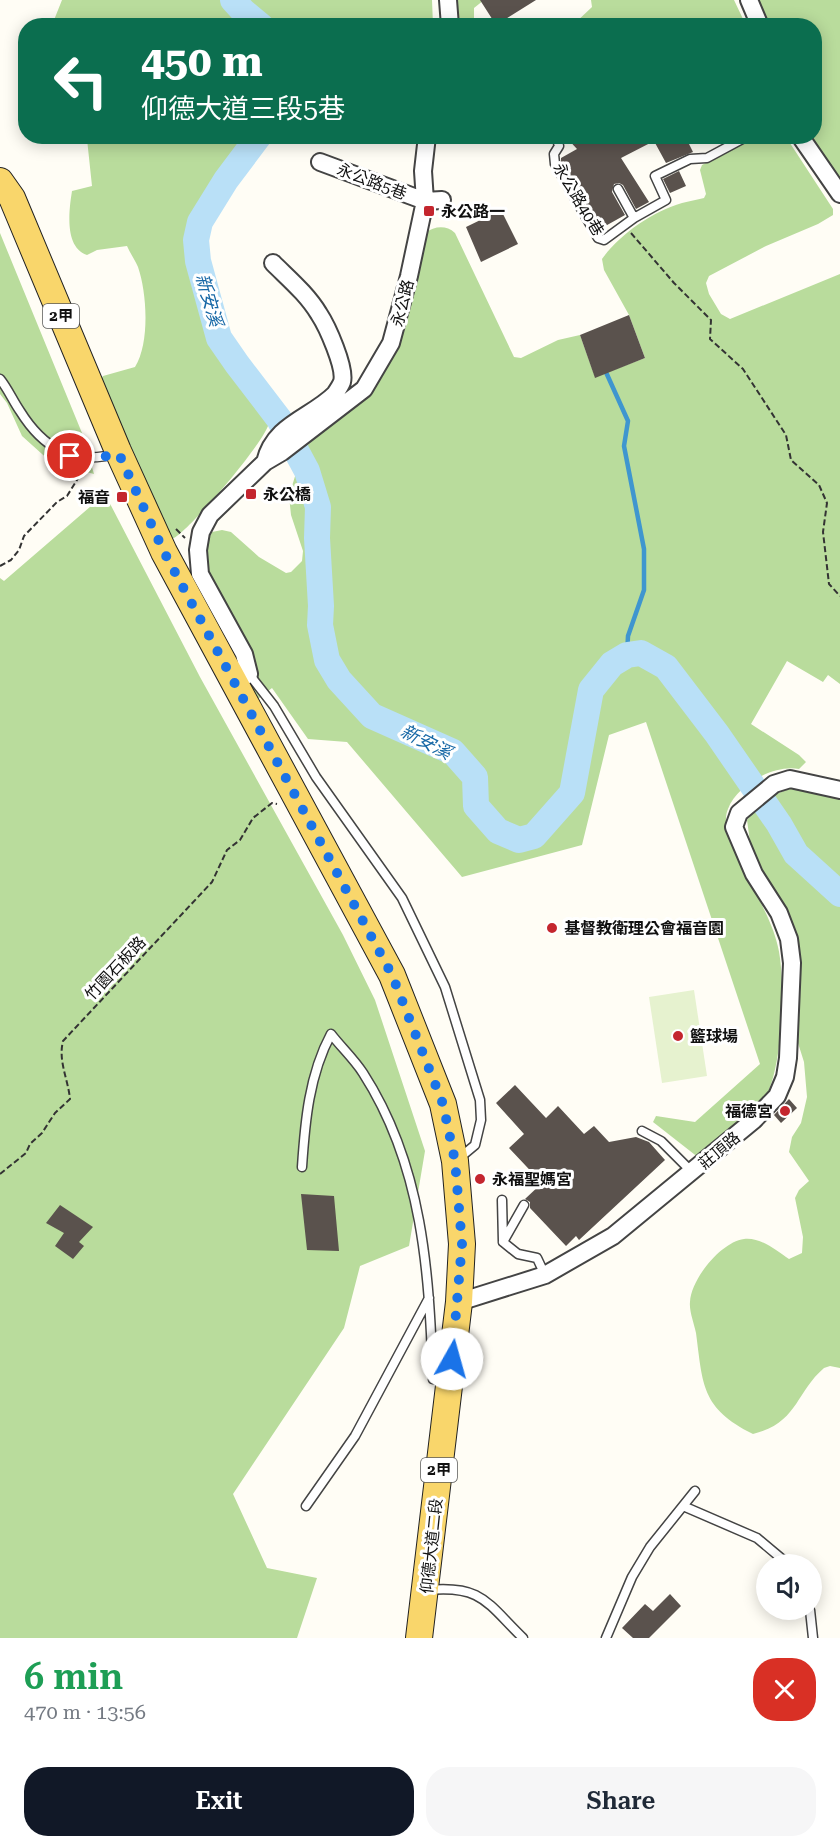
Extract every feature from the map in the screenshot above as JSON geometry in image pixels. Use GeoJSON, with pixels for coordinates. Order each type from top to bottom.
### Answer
{"type":"FeatureCollection","features":[{"type":"Feature","properties":{"kind":"main road","name":"2甲"},"geometry":{"type":"LineString","coordinates":[[0,181],[12,198],[119,454]]}},
{"type":"Feature","properties":{"kind":"main road","name":"仰德大道二段"},"geometry":{"type":"LineString","coordinates":[[119,454],[164,552],[242,678],[392,975],[443,1104],[455,1161],[462,1244],[459,1302],[419,1638]]}},
{"type":"Feature","properties":{"kind":"street"},"geometry":{"type":"LineString","coordinates":[[448,0],[449,18]]}},
{"type":"Feature","properties":{"kind":"street"},"geometry":{"type":"LineString","coordinates":[[749,0],[757,18]]}},
{"type":"Feature","properties":{"kind":"street","name":"永公路"},"geometry":{"type":"LineString","coordinates":[[300,428],[364,389],[391,343],[409,276],[425,201],[423,171],[426,144]]}},
{"type":"Feature","properties":{"kind":"street"},"geometry":{"type":"LineString","coordinates":[[806,144],[840,194]]}},
{"type":"Feature","properties":{"kind":"street","name":"永公路5巷"},"geometry":{"type":"LineString","coordinates":[[320,162],[425,201]]}},
{"type":"Feature","properties":{"kind":"street"},"geometry":{"type":"LineString","coordinates":[[425,201],[442,200]]}},
{"type":"Feature","properties":{"kind":"street"},"geometry":{"type":"LineString","coordinates":[[242,678],[244,654],[201,574],[198,550],[201,532],[210,515],[265,462],[279,445],[300,428],[335,393],[342,382],[343,370],[319,314],[304,294],[273,262]]}},
{"type":"Feature","properties":{"kind":"street","name":"莊頂路"},"geometry":{"type":"LineString","coordinates":[[459,1302],[545,1275],[614,1236],[754,1120],[777,1096],[788,1058],[792,963],[789,939],[779,913],[754,873],[734,827],[739,813],[774,784],[790,779],[840,790]]}},
{"type":"Feature","properties":{"kind":"lane","name":"永公路40巷"},"geometry":{"type":"LineString","coordinates":[[558,144],[554,154],[555,164],[598,238],[604,240],[634,218],[666,200],[655,176],[690,159],[707,158],[733,144]]}},
{"type":"Feature","properties":{"kind":"lane"},"geometry":{"type":"LineString","coordinates":[[618,189],[634,218]]}},
{"type":"Feature","properties":{"kind":"lane"},"geometry":{"type":"LineString","coordinates":[[0,379],[21,414],[46,444],[70,456],[96,458],[119,454]]}},
{"type":"Feature","properties":{"kind":"lane"},"geometry":{"type":"LineString","coordinates":[[242,678],[274,706],[316,777],[402,898],[445,987],[480,1100],[481,1120],[475,1145],[455,1161]]}},
{"type":"Feature","properties":{"kind":"lane"},"geometry":{"type":"LineString","coordinates":[[302,1167],[306,1110],[323,1048],[331,1034],[363,1072],[388,1121],[411,1180],[424,1247],[433,1379],[450,1380]]}},
{"type":"Feature","properties":{"kind":"lane"},"geometry":{"type":"LineString","coordinates":[[642,1131],[661,1141],[693,1172]]}},
{"type":"Feature","properties":{"kind":"lane"},"geometry":{"type":"LineString","coordinates":[[502,1200],[503,1242],[518,1254],[537,1258],[545,1275]]}},
{"type":"Feature","properties":{"kind":"lane"},"geometry":{"type":"LineString","coordinates":[[503,1242],[524,1205]]}},
{"type":"Feature","properties":{"kind":"lane"},"geometry":{"type":"LineString","coordinates":[[306,1506],[355,1436],[429,1298]]}},
{"type":"Feature","properties":{"kind":"lane"},"geometry":{"type":"LineString","coordinates":[[606,1638],[632,1578],[650,1547],[695,1491]]}},
{"type":"Feature","properties":{"kind":"lane"},"geometry":{"type":"LineString","coordinates":[[683,1506],[757,1538],[776,1554]]}},
{"type":"Feature","properties":{"kind":"lane"},"geometry":{"type":"LineString","coordinates":[[426,1590],[449,1588],[470,1591],[482,1597],[523,1638]]}},
{"type":"Feature","properties":{"kind":"lane"},"geometry":{"type":"LineString","coordinates":[[811,1620],[813,1638]]}},
{"type":"Feature","properties":{"kind":"path"},"geometry":{"type":"LineString","coordinates":[[625,226],[674,283],[711,320],[710,339],[743,369],[786,435],[791,460],[819,485],[827,503],[823,532],[829,584],[840,596]]}},
{"type":"Feature","properties":{"kind":"path"},"geometry":{"type":"LineString","coordinates":[[0,566],[10,560],[19,550],[24,536],[57,502],[67,496],[89,462]]}},
{"type":"Feature","properties":{"kind":"path","name":"竹園石板路"},"geometry":{"type":"LineString","coordinates":[[0,1174],[26,1153],[30,1144],[42,1133],[55,1113],[70,1099],[60,1053],[63,1041],[212,882],[227,850],[240,840],[253,818],[272,803],[280,804],[282,809]]}},
{"type":"Feature","properties":{"kind":"green space"},"geometry":{"type":"Polygon","coordinates":[[[62,0],[432,0],[433,18],[55,18],[62,0]]]}},
{"type":"Feature","properties":{"kind":"green space"},"geometry":{"type":"Polygon","coordinates":[[[454,0],[484,0],[474,8],[474,18],[454,18],[454,0]]]}},
{"type":"Feature","properties":{"kind":"green space"},"geometry":{"type":"Polygon","coordinates":[[[591,0],[734,0],[743,18],[580,18],[592,7],[591,0]]]}},
{"type":"Feature","properties":{"kind":"green space"},"geometry":{"type":"Polygon","coordinates":[[[757,0],[840,0],[840,180],[815,144],[822,144],[822,18],[765,18],[757,0]]]}},
{"type":"Feature","properties":{"kind":"green space"},"geometry":{"type":"Polygon","coordinates":[[[88,144],[244,144],[205,201],[192,228],[189,252],[215,344],[221,356],[262,407],[269,422],[266,431],[227,484],[194,521],[172,539],[98,383],[103,376],[135,367],[143,345],[146,318],[141,278],[127,246],[97,250],[87,255],[80,251],[71,236],[72,191],[92,186],[88,144]]]}},
{"type":"Feature","properties":{"kind":"green space"},"geometry":{"type":"Polygon","coordinates":[[[742,144],[791,144],[833,209],[833,215],[818,224],[766,246],[709,276],[706,283],[709,294],[721,314],[730,319],[840,274],[840,684],[828,675],[823,682],[787,661],[751,724],[806,762],[799,769],[789,768],[768,773],[748,784],[733,800],[726,817],[727,829],[770,922],[778,947],[782,981],[779,1047],[770,1086],[758,1109],[699,1158],[653,1122],[656,1116],[695,1122],[760,1064],[646,722],[609,735],[582,845],[462,877],[347,742],[308,739],[272,688],[258,699],[245,680],[202,560],[207,539],[212,532],[222,530],[231,532],[259,557],[286,573],[291,572],[302,561],[303,551],[291,515],[289,496],[303,450],[390,360],[403,332],[411,305],[425,233],[440,227],[455,233],[514,357],[521,358],[558,340],[580,335],[595,377],[645,358],[629,315],[604,270],[602,259],[618,241],[648,218],[682,203],[704,198],[706,194],[700,170],[702,165],[742,144]]]}},
{"type":"Feature","properties":{"kind":"green space"},"geometry":{"type":"Polygon","coordinates":[[[0,233],[82,433],[94,474],[52,463],[22,436],[7,403],[0,394],[0,233]]]}},
{"type":"Feature","properties":{"kind":"green space"},"geometry":{"type":"Polygon","coordinates":[[[105,494],[200,677],[343,935],[375,1000],[425,1151],[409,1246],[360,1266],[344,1328],[233,1494],[267,1568],[317,1578],[297,1638],[0,1638],[0,578],[4,581],[105,494]]]}},
{"type":"Feature","properties":{"kind":"green space"},"geometry":{"type":"Polygon","coordinates":[[[798,787],[840,797],[840,1368],[830,1366],[824,1368],[807,1387],[788,1415],[768,1429],[753,1434],[723,1415],[708,1393],[703,1381],[690,1302],[701,1273],[717,1254],[735,1242],[744,1239],[757,1240],[789,1259],[802,1253],[803,1237],[795,1198],[799,1190],[809,1181],[789,1152],[792,1137],[801,1123],[807,1097],[804,1062],[798,1043],[801,972],[796,937],[766,883],[750,842],[747,820],[769,799],[783,791],[798,787]]]}},
{"type":"Feature","properties":{"kind":"green space","name":"籃球場"},"geometry":{"type":"Polygon","coordinates":[[[694,990],[707,1076],[662,1083],[649,997],[694,990]]]}},
{"type":"Feature","properties":{"kind":"building"},"geometry":{"type":"Polygon","coordinates":[[[480,0],[536,0],[507,18],[492,18],[480,0]]]}},
{"type":"Feature","properties":{"kind":"building"},"geometry":{"type":"Polygon","coordinates":[[[572,144],[648,144],[621,158],[649,202],[636,209],[623,185],[614,184],[612,192],[625,215],[600,229],[561,161],[561,158],[577,149],[572,144]]]}},
{"type":"Feature","properties":{"kind":"building"},"geometry":{"type":"Polygon","coordinates":[[[656,144],[689,144],[693,152],[666,163],[656,144]]]}},
{"type":"Feature","properties":{"kind":"building"},"geometry":{"type":"Polygon","coordinates":[[[679,171],[686,186],[670,193],[663,179],[679,171]]]}},
{"type":"Feature","properties":{"kind":"building"},"geometry":{"type":"Polygon","coordinates":[[[501,210],[518,244],[481,262],[466,227],[501,210]]]}},
{"type":"Feature","properties":{"kind":"building"},"geometry":{"type":"Polygon","coordinates":[[[629,315],[645,358],[595,378],[580,335],[629,315]]]}},
{"type":"Feature","properties":{"kind":"building"},"geometry":{"type":"Polygon","coordinates":[[[515,1085],[546,1118],[558,1106],[584,1134],[594,1126],[609,1142],[636,1137],[649,1142],[665,1160],[579,1240],[576,1236],[566,1246],[530,1208],[530,1202],[525,1199],[542,1183],[509,1148],[524,1134],[496,1103],[515,1085]]]}},
{"type":"Feature","properties":{"kind":"building","name":"福德宮"},"geometry":{"type":"Polygon","coordinates":[[[789,1099],[797,1108],[781,1123],[774,1115],[789,1099]]]}},
{"type":"Feature","properties":{"kind":"building"},"geometry":{"type":"Polygon","coordinates":[[[301,1194],[334,1196],[339,1251],[307,1250],[301,1194]]]}},
{"type":"Feature","properties":{"kind":"building"},"geometry":{"type":"Polygon","coordinates":[[[60,1205],[93,1227],[79,1242],[84,1246],[73,1259],[55,1246],[64,1233],[46,1223],[60,1205]]]}},
{"type":"Feature","properties":{"kind":"building"},"geometry":{"type":"Polygon","coordinates":[[[670,1594],[681,1606],[649,1638],[633,1638],[622,1628],[645,1604],[653,1611],[670,1594]]]}},
{"type":"Feature","properties":{"kind":"waterway","name":"新安溪"},"geometry":{"type":"LineString","coordinates":[[233,0],[251,18]]}},
{"type":"Feature","properties":{"kind":"waterway","name":"新安溪"},"geometry":{"type":"LineString","coordinates":[[253,144],[226,180],[200,222],[196,240],[198,261],[219,338],[279,419],[307,471],[318,507],[320,625],[327,660],[339,680],[372,716],[453,752],[475,777],[476,806],[498,831],[519,840],[534,836],[572,793],[591,690],[612,664],[627,655],[641,653],[666,667],[717,734],[779,824],[796,854],[840,894]]}},
{"type":"Feature","properties":{"kind":"waterway"},"geometry":{"type":"LineString","coordinates":[[605,370],[628,421],[624,446],[644,549],[644,590],[628,636],[627,655]]}},
{"type":"Feature","properties":{"kind":"place","name":"永公路一"},"geometry":{"type":"Point","coordinates":[429,211]}},
{"type":"Feature","properties":{"kind":"place","name":"永公橋"},"geometry":{"type":"Point","coordinates":[251,494]}},
{"type":"Feature","properties":{"kind":"place","name":"福音"},"geometry":{"type":"Point","coordinates":[122,497]}},
{"type":"Feature","properties":{"kind":"place","name":"基督教衛理公會福音園"},"geometry":{"type":"Point","coordinates":[552,928]}},
{"type":"Feature","properties":{"kind":"place","name":"籃球場"},"geometry":{"type":"Point","coordinates":[678,1036]}},
{"type":"Feature","properties":{"kind":"place","name":"福德宮"},"geometry":{"type":"Point","coordinates":[785,1111]}},
{"type":"Feature","properties":{"kind":"place","name":"永福聖媽宮"},"geometry":{"type":"Point","coordinates":[480,1179]}},
{"type":"Feature","properties":{"kind":"route"},"geometry":{"type":"LineString","coordinates":[[70,456],[96,458],[119,454],[164,552],[392,975],[443,1104],[455,1161],[462,1244],[459,1302],[452,1359]]}}]}
